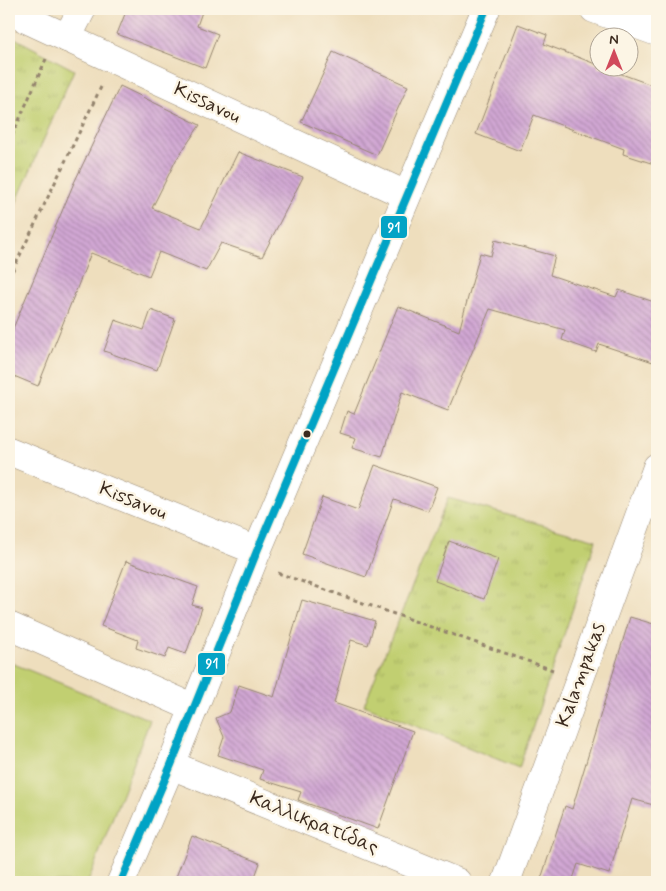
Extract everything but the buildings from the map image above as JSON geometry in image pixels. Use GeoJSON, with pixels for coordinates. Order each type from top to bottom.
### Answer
{"type":"FeatureCollection","features":[{"type":"Feature","properties":{"kind":"street"},"geometry":{"type":"LineString","coordinates":[[62,36],[82,9]]}},
{"type":"Feature","properties":{"kind":"street"},"geometry":{"type":"LineString","coordinates":[[121,882],[171,765],[254,558],[486,9]]}},
{"type":"Feature","properties":{"kind":"street"},"geometry":{"type":"LineString","coordinates":[[594,9],[657,32]]}},
{"type":"Feature","properties":{"kind":"street","name":"Kissavou"},"geometry":{"type":"LineString","coordinates":[[9,11],[406,195]]}},
{"type":"Feature","properties":{"kind":"street","name":"Kissavou"},"geometry":{"type":"LineString","coordinates":[[9,451],[254,558]]}},
{"type":"Feature","properties":{"kind":"street","name":"Kalampakas"},"geometry":{"type":"LineString","coordinates":[[506,882],[656,475]]}},
{"type":"Feature","properties":{"kind":"street"},"geometry":{"type":"LineString","coordinates":[[9,626],[194,708]]}},
{"type":"Feature","properties":{"kind":"street","name":"Καλλικρατίδας"},"geometry":{"type":"LineString","coordinates":[[171,765],[457,882]]}},
{"type":"Feature","properties":{"kind":"path"},"geometry":{"type":"LineString","coordinates":[[9,143],[62,36]]}},
{"type":"Feature","properties":{"kind":"path"},"geometry":{"type":"LineString","coordinates":[[9,278],[114,60]]}},
{"type":"Feature","properties":{"kind":"path"},"geometry":{"type":"LineString","coordinates":[[254,558],[580,679]]}},
{"type":"Feature","properties":{"kind":"green space"},"geometry":{"type":"Polygon","coordinates":[[[9,35],[74,70],[9,219],[9,35]]]}},
{"type":"Feature","properties":{"kind":"green space"},"geometry":{"type":"Polygon","coordinates":[[[448,498],[596,540],[519,768],[364,705],[448,498]]]}},
{"type":"Feature","properties":{"kind":"green space"},"geometry":{"type":"Polygon","coordinates":[[[9,662],[150,720],[88,882],[9,882],[9,662]]]}},
{"type":"Feature","properties":{"kind":"transit line","name":"91"},"geometry":{"type":"LineString","coordinates":[[121,882],[171,765],[257,551],[486,9]]}}]}
